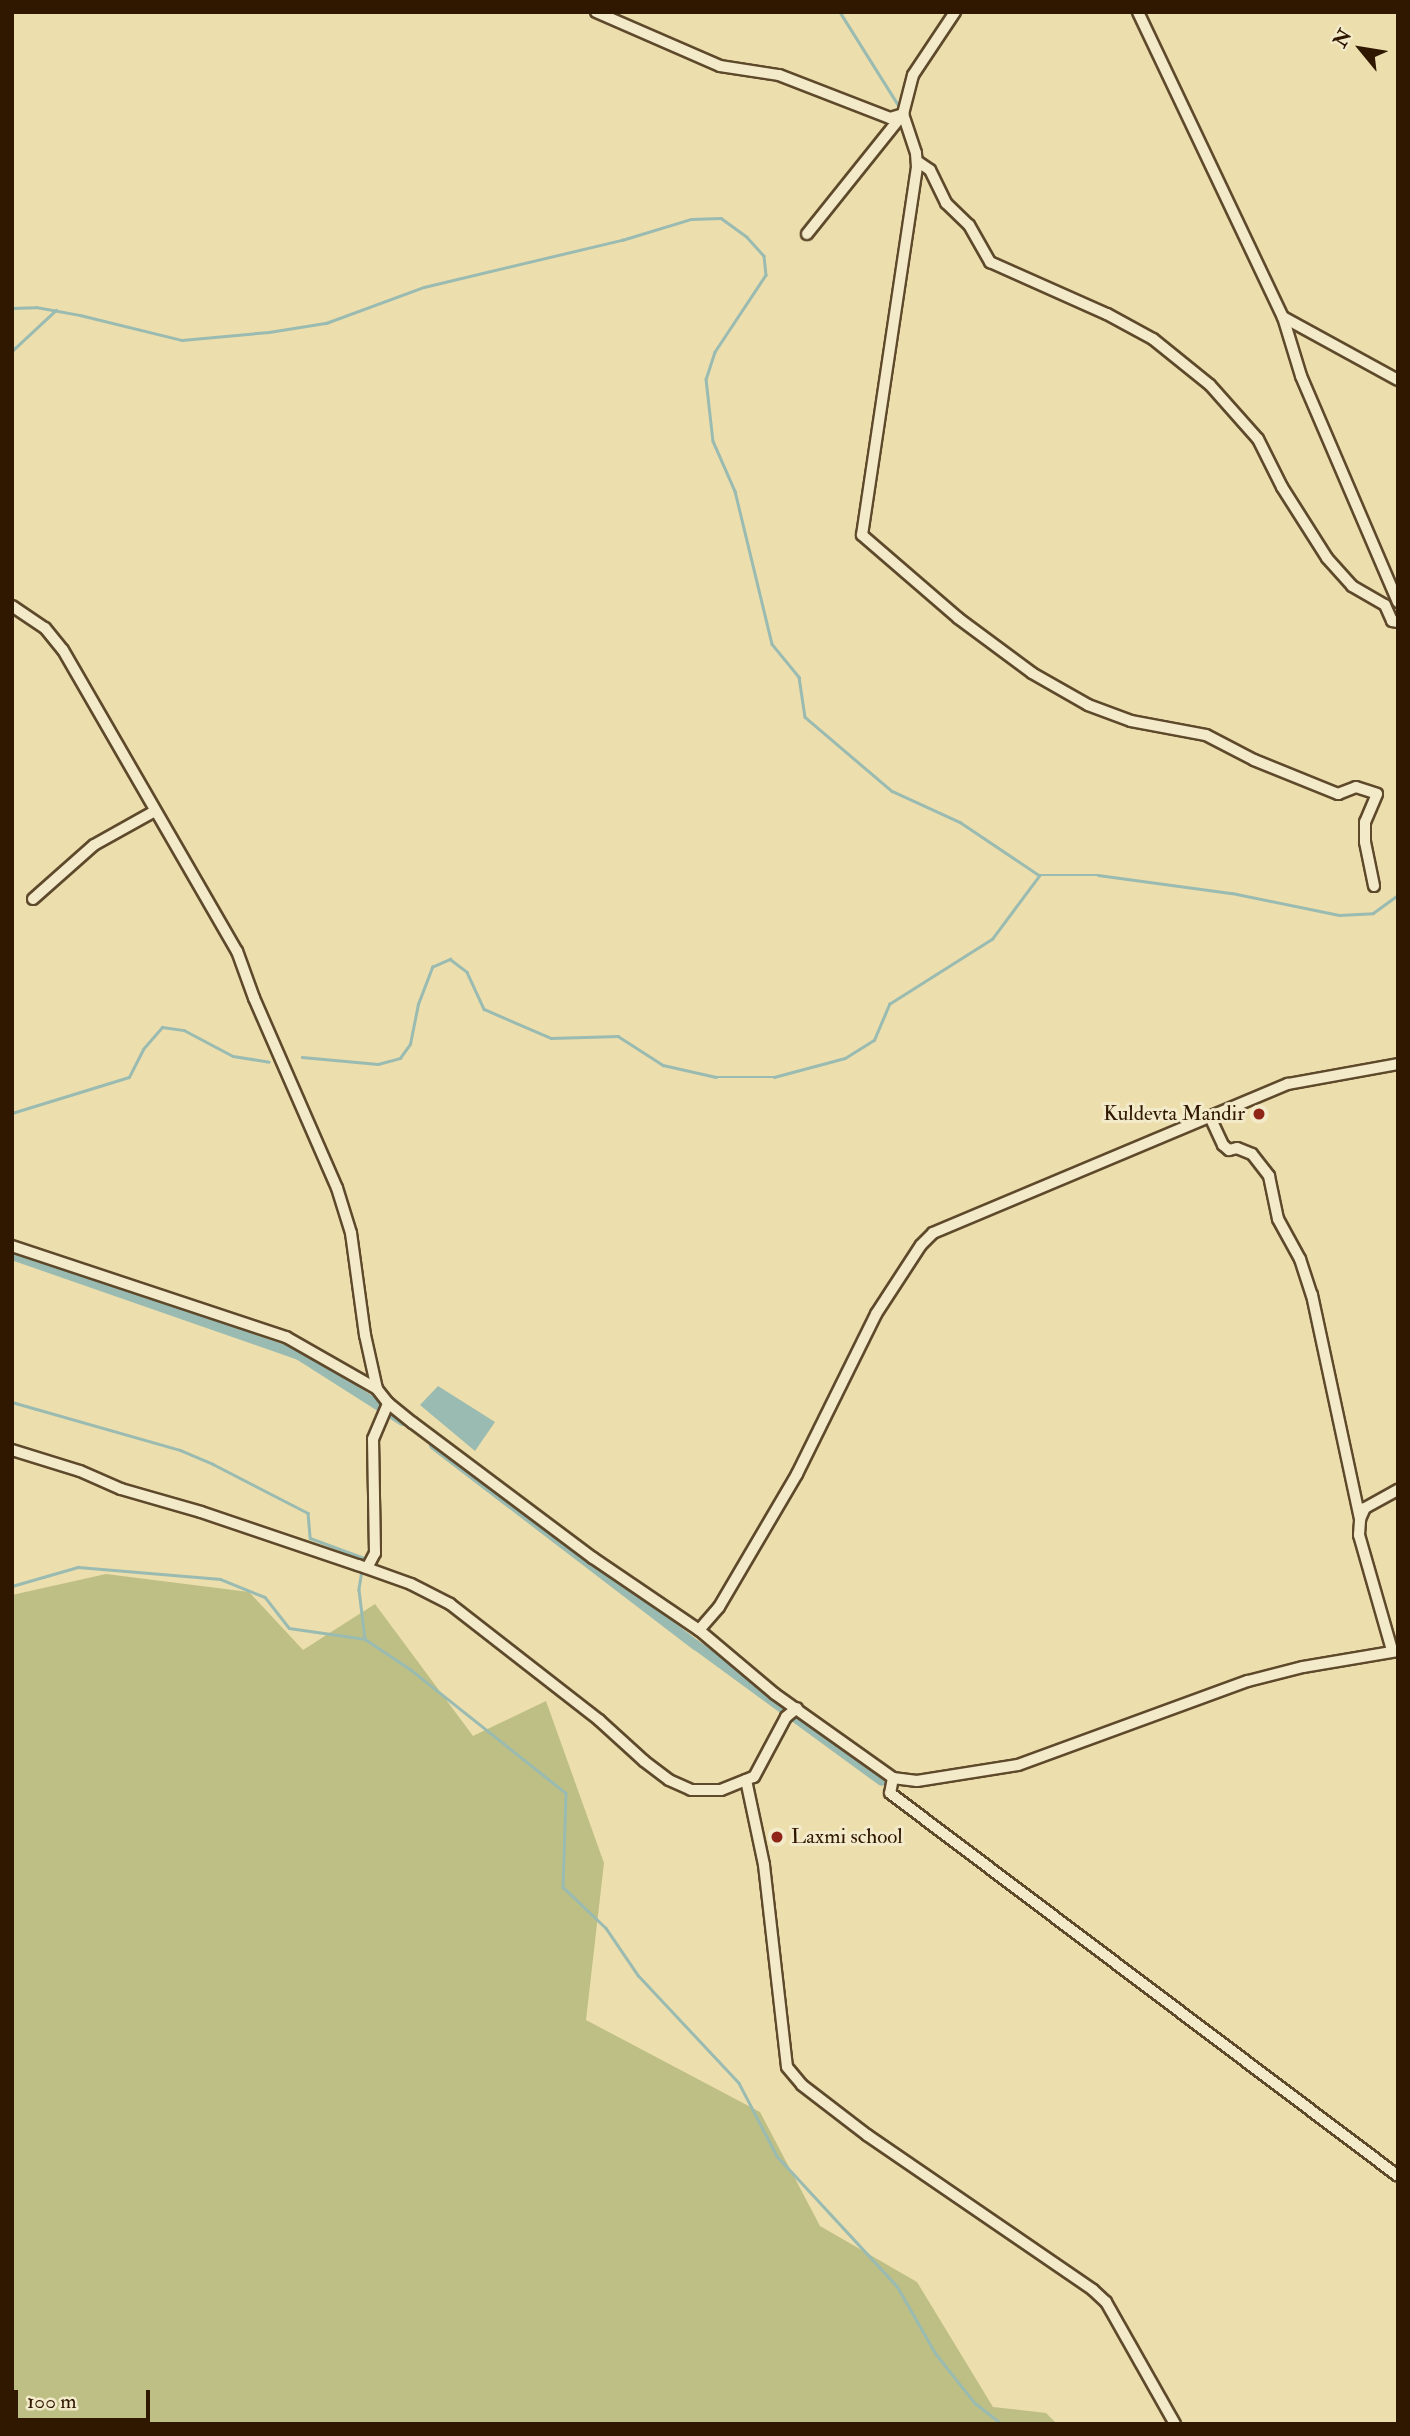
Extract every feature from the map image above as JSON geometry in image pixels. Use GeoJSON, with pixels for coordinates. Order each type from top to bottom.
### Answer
{"type":"FeatureCollection","features":[{"type":"Feature","properties":{"kind":"street"},"geometry":{"type":"LineString","coordinates":[[596,12],[720,66],[779,75],[890,118],[903,114]]}},
{"type":"Feature","properties":{"kind":"street"},"geometry":{"type":"LineString","coordinates":[[807,234],[903,114],[912,75],[955,12]]}},
{"type":"Feature","properties":{"kind":"street"},"geometry":{"type":"LineString","coordinates":[[1138,12],[1283,317],[1301,376],[1398,601]]}},
{"type":"Feature","properties":{"kind":"street"},"geometry":{"type":"LineString","coordinates":[[903,114],[917,161],[862,535],[958,618],[1032,673],[1088,705],[1130,721],[1206,735],[1254,760],[1338,794],[1356,787],[1377,794],[1365,822],[1365,842],[1374,886]]}},
{"type":"Feature","properties":{"kind":"street"},"geometry":{"type":"LineString","coordinates":[[917,161],[930,170],[946,203],[969,225],[990,262],[1107,314],[1141,333],[1178,356],[1210,385],[1258,439],[1282,487],[1328,558],[1352,586],[1385,605],[1392,621],[1398,622]]}},
{"type":"Feature","properties":{"kind":"street"},"geometry":{"type":"LineString","coordinates":[[1283,317],[1398,380]]}},
{"type":"Feature","properties":{"kind":"street"},"geometry":{"type":"LineString","coordinates":[[12,606],[45,628],[63,650],[237,951],[254,998],[337,1188],[351,1233],[365,1335],[377,1389],[387,1403],[593,1559],[699,1630],[797,1708],[893,1778],[917,1781],[1018,1765],[1248,1681],[1395,1650],[1361,1546],[1360,1519],[1312,1295],[1300,1259],[1278,1219],[1269,1176],[1252,1154],[1237,1148],[1229,1150],[1223,1145],[1210,1116]]}},
{"type":"Feature","properties":{"kind":"street"},"geometry":{"type":"LineString","coordinates":[[33,899],[94,845],[155,811]]}},
{"type":"Feature","properties":{"kind":"street"},"geometry":{"type":"LineString","coordinates":[[699,1630],[719,1607],[784,1496],[827,1418],[876,1314],[921,1245],[933,1233],[1288,1084],[1398,1064]]}},
{"type":"Feature","properties":{"kind":"street"},"geometry":{"type":"LineString","coordinates":[[12,1246],[286,1337],[377,1389]]}},
{"type":"Feature","properties":{"kind":"street"},"geometry":{"type":"LineString","coordinates":[[367,1568],[375,1553],[373,1439],[387,1403]]}},
{"type":"Feature","properties":{"kind":"street"},"geometry":{"type":"LineString","coordinates":[[12,1450],[80,1471],[121,1489],[201,1512],[411,1584],[450,1604],[669,1780],[691,1790],[721,1790],[754,1777],[786,1717],[797,1708]]}},
{"type":"Feature","properties":{"kind":"street"},"geometry":{"type":"LineString","coordinates":[[1360,1519],[1365,1508],[1398,1490]]}},
{"type":"Feature","properties":{"kind":"street"},"geometry":{"type":"LineString","coordinates":[[893,1778],[890,1793],[900,1801],[1398,2176]]}},
{"type":"Feature","properties":{"kind":"street"},"geometry":{"type":"LineString","coordinates":[[746,1780],[764,1865],[787,2067],[802,2085],[867,2135],[1107,2302],[1175,2424]]}},
{"type":"Feature","properties":{"kind":"green space"},"geometry":{"type":"Polygon","coordinates":[[[106,1574],[249,1592],[303,1650],[375,1604],[473,1736],[546,1701],[604,1863],[586,2020],[760,2112],[820,2226],[917,2282],[993,2407],[1046,2413],[1057,2424],[12,2424],[12,1595],[106,1574]]]}},
{"type":"Feature","properties":{"kind":"water"},"geometry":{"type":"Polygon","coordinates":[[[438,1386],[495,1422],[475,1451],[420,1405],[438,1386]]]}},
{"type":"Feature","properties":{"kind":"waterway"},"geometry":{"type":"LineString","coordinates":[[840,12],[899,106]]}},
{"type":"Feature","properties":{"kind":"waterway"},"geometry":{"type":"LineString","coordinates":[[12,308],[36,307],[80,315],[182,340],[269,332],[326,323],[424,287],[622,240],[691,219],[721,218],[747,237],[764,256],[766,275],[715,352],[706,379],[713,441],[735,491],[772,644],[799,677],[805,717],[892,791],[960,822],[1039,875],[1098,875],[1232,893],[1339,915],[1373,913],[1398,895]]}},
{"type":"Feature","properties":{"kind":"waterway"},"geometry":{"type":"LineString","coordinates":[[12,351],[56,310]]}},
{"type":"Feature","properties":{"kind":"waterway"},"geometry":{"type":"LineString","coordinates":[[302,1057],[378,1064],[400,1058],[410,1044],[418,1004],[432,967],[450,959],[467,972],[484,1009],[551,1038],[618,1036],[663,1065],[716,1077],[774,1077],[845,1058],[874,1040],[889,1004],[992,939],[1039,876]]}},
{"type":"Feature","properties":{"kind":"waterway"},"geometry":{"type":"LineString","coordinates":[[12,1113],[129,1077],[143,1049],[162,1027],[184,1030],[233,1056],[269,1062]]}},
{"type":"Feature","properties":{"kind":"waterway"},"geometry":{"type":"LineString","coordinates":[[12,1255],[299,1355],[403,1421]]}},
{"type":"Feature","properties":{"kind":"waterway"},"geometry":{"type":"LineString","coordinates":[[12,1402],[180,1450],[213,1464],[308,1513],[310,1538],[364,1558],[363,1563]]}},
{"type":"Feature","properties":{"kind":"waterway"},"geometry":{"type":"LineString","coordinates":[[434,1445],[696,1645],[882,1781]]}},
{"type":"Feature","properties":{"kind":"waterway"},"geometry":{"type":"LineString","coordinates":[[12,1586],[78,1567],[220,1579],[265,1597],[289,1628],[365,1639],[410,1669],[566,1793],[563,1887],[606,1928],[638,1975],[739,2083],[777,2156],[897,2286],[936,2354],[975,2403],[1002,2424]]}},
{"type":"Feature","properties":{"kind":"waterway"},"geometry":{"type":"LineString","coordinates":[[362,1570],[359,1590],[365,1639]]}},
{"type":"Feature","properties":{"kind":"place","name":"Kuldevta Mandir"},"geometry":{"type":"Point","coordinates":[1259,1114]}},
{"type":"Feature","properties":{"kind":"place","name":"Laxmi school"},"geometry":{"type":"Point","coordinates":[777,1837]}}]}
